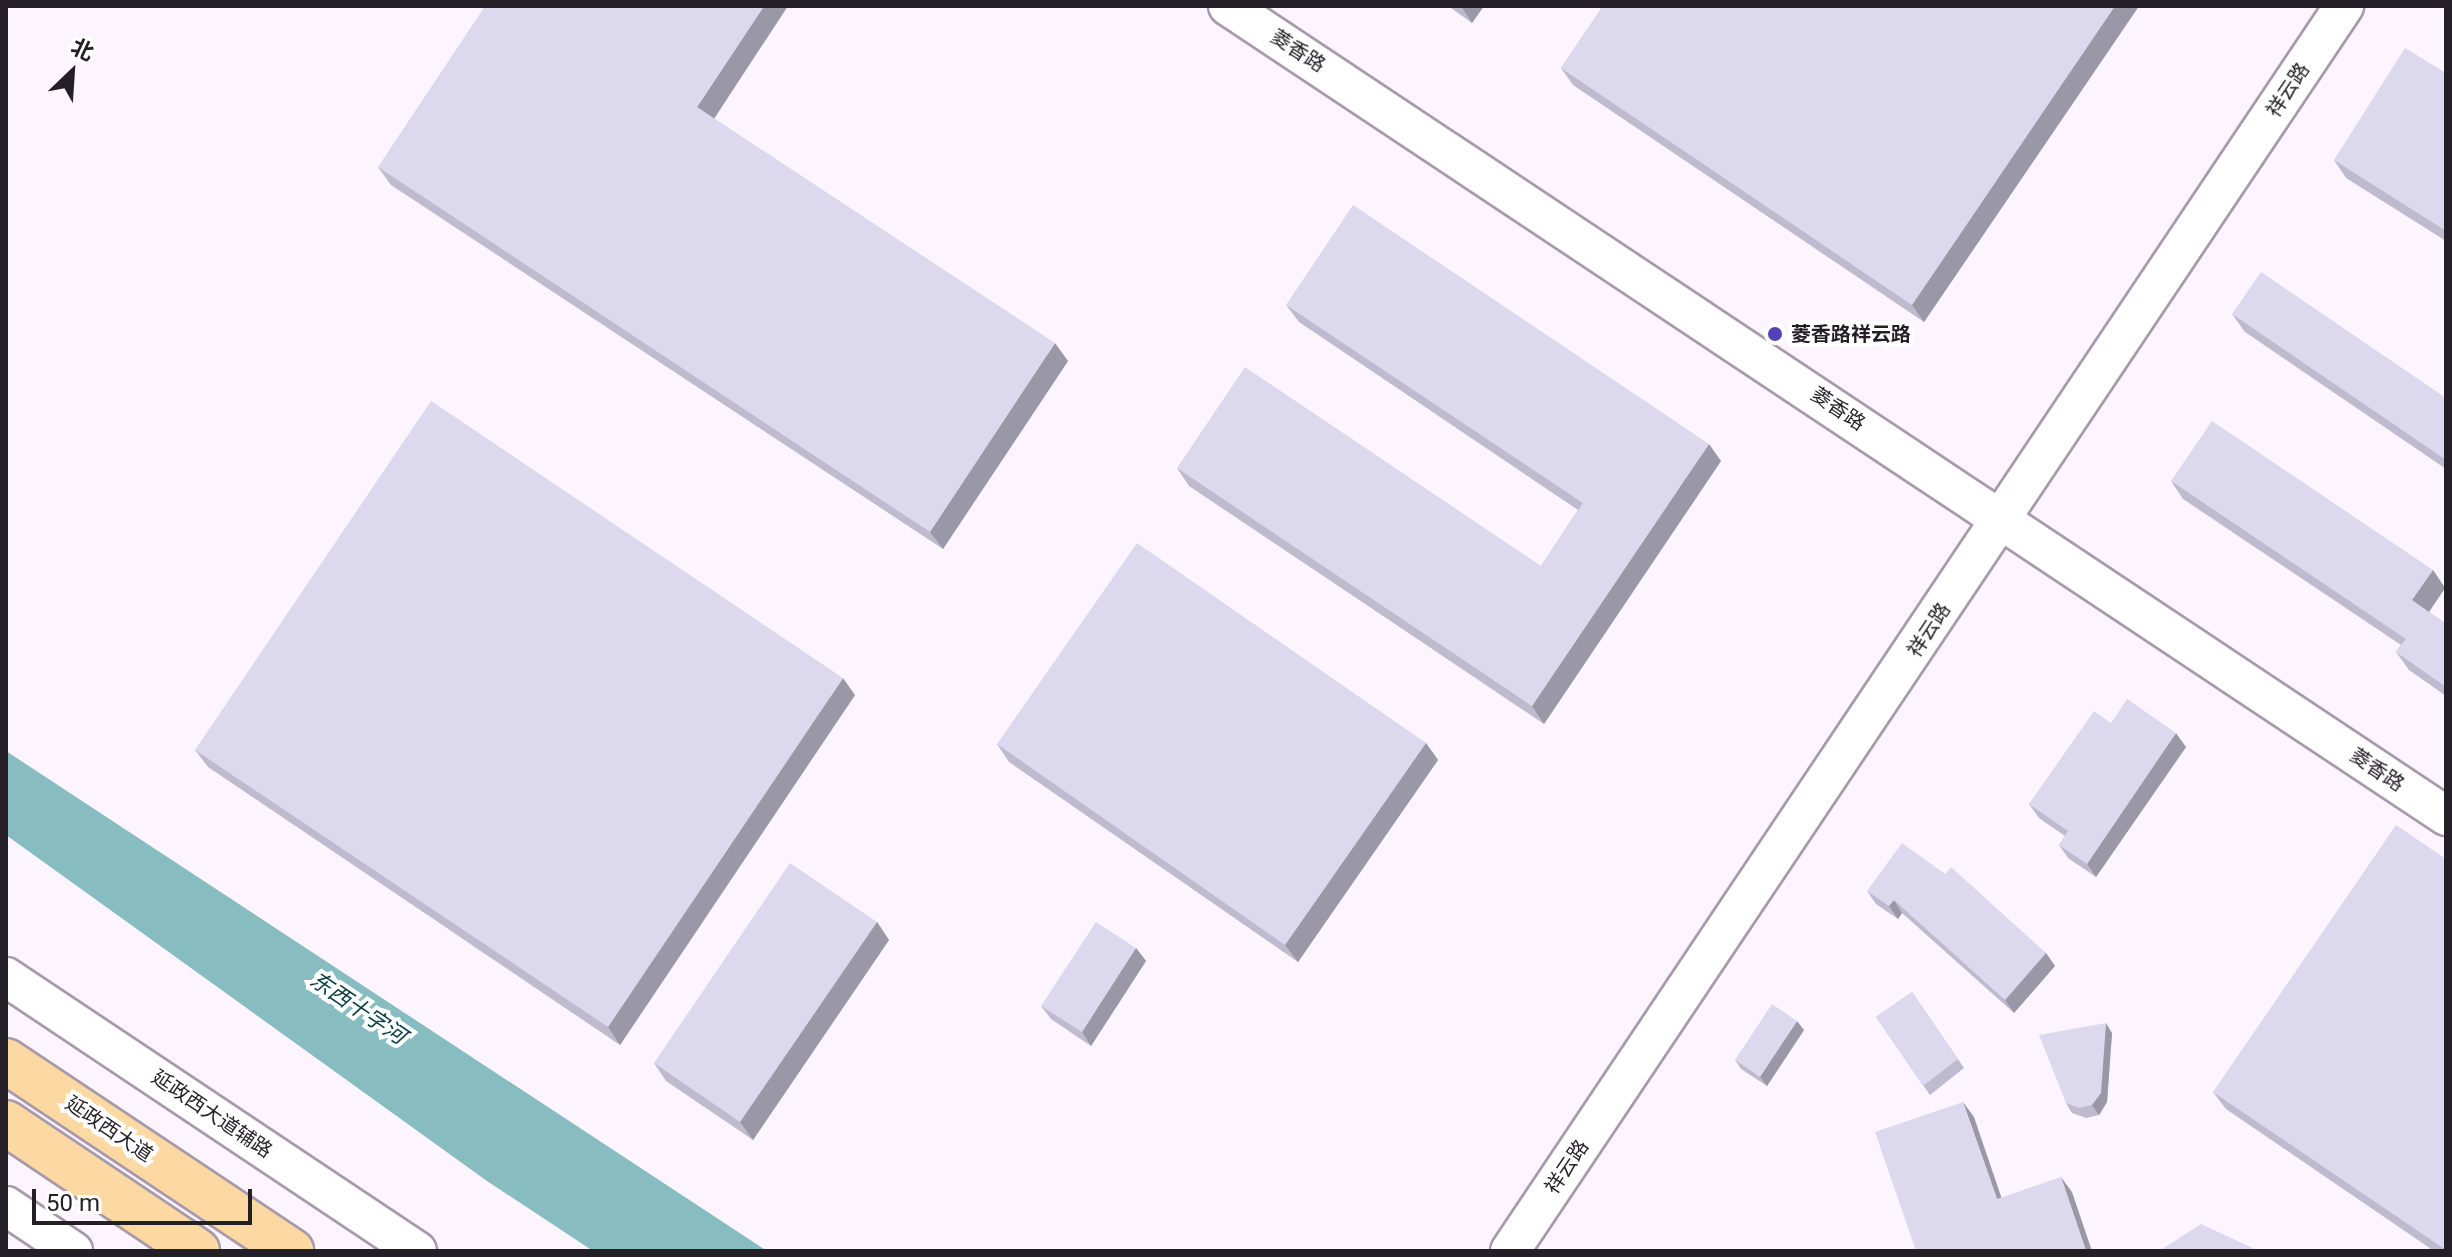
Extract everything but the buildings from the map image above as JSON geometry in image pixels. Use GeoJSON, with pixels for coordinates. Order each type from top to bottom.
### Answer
{"type":"FeatureCollection","features":[{"type":"Feature","properties":{"kind":"main road","name":"延政西大道"},"geometry":{"type":"LineString","coordinates":[[6,1061],[291,1251]]}},
{"type":"Feature","properties":{"kind":"main road"},"geometry":{"type":"LineString","coordinates":[[6,1123],[197,1251]]}},
{"type":"Feature","properties":{"kind":"street","name":"菱香路"},"geometry":{"type":"LineString","coordinates":[[1228,6],[2446,816]]}},
{"type":"Feature","properties":{"kind":"street","name":"祥云路"},"geometry":{"type":"LineString","coordinates":[[1510,1251],[2344,6]]}},
{"type":"Feature","properties":{"kind":"street","name":"延政西大道辅路"},"geometry":{"type":"LineString","coordinates":[[6,977],[417,1251]]}},
{"type":"Feature","properties":{"kind":"street"},"geometry":{"type":"LineString","coordinates":[[6,1206],[73,1251]]}},
{"type":"Feature","properties":{"kind":"water","name":"东西十字河"},"geometry":{"type":"Polygon","coordinates":[[[6,751],[767,1251],[593,1251],[487,1181],[6,835],[6,751]]]}},
{"type":"Feature","properties":{"kind":"place","name":"菱香路祥云路"},"geometry":{"type":"Point","coordinates":[1775,334]}}]}
